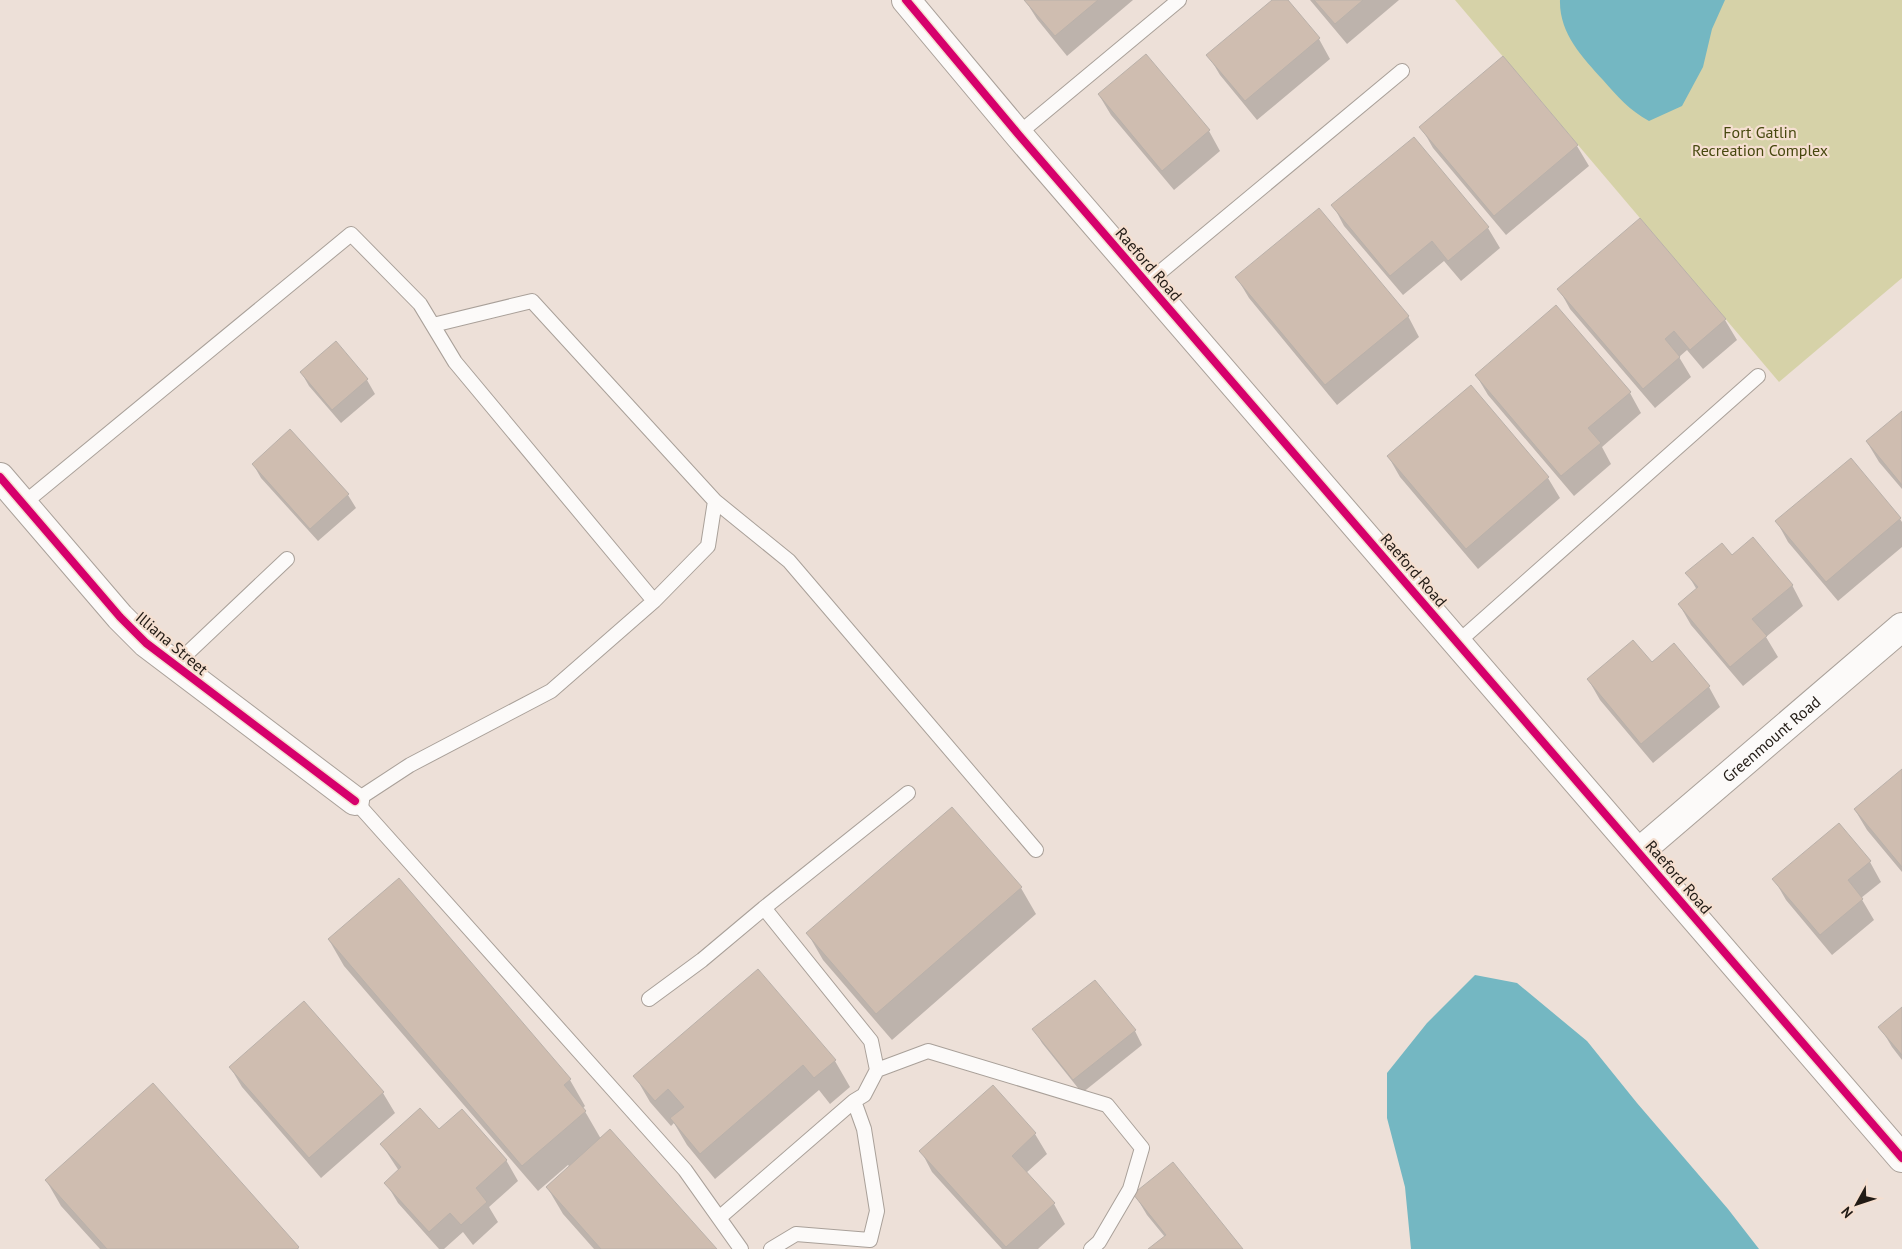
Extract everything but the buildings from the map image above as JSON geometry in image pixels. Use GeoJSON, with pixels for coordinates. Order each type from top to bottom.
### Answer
{"type":"FeatureCollection","features":[{"type":"Feature","properties":{"kind":"street","name":"Raeford Road"},"geometry":{"type":"LineString","coordinates":[[906,0],[1018,134],[1902,1158]]}},
{"type":"Feature","properties":{"kind":"street","name":"Illiana Street"},"geometry":{"type":"LineString","coordinates":[[8,491],[120,617],[146,643],[355,801]]}},
{"type":"Feature","properties":{"kind":"street","name":"Greenmount Road"},"geometry":{"type":"LineString","coordinates":[[1639,852],[1902,627]]}},
{"type":"Feature","properties":{"kind":"lane"},"geometry":{"type":"LineString","coordinates":[[1018,134],[1179,0]]}},
{"type":"Feature","properties":{"kind":"lane"},"geometry":{"type":"LineString","coordinates":[[1147,283],[1402,71]]}},
{"type":"Feature","properties":{"kind":"lane"},"geometry":{"type":"LineString","coordinates":[[8,491],[351,234],[420,304],[455,362],[654,601]]}},
{"type":"Feature","properties":{"kind":"lane"},"geometry":{"type":"LineString","coordinates":[[433,325],[532,301],[715,501],[788,561],[1036,850]]}},
{"type":"Feature","properties":{"kind":"lane"},"geometry":{"type":"LineString","coordinates":[[1458,642],[1758,376]]}},
{"type":"Feature","properties":{"kind":"lane"},"geometry":{"type":"LineString","coordinates":[[715,501],[708,546],[654,601],[551,691],[410,765],[355,801],[685,1170],[741,1249]]}},
{"type":"Feature","properties":{"kind":"lane"},"geometry":{"type":"LineString","coordinates":[[175,666],[287,558]]}},
{"type":"Feature","properties":{"kind":"lane"},"geometry":{"type":"LineString","coordinates":[[649,999],[702,960],[908,793]]}},
{"type":"Feature","properties":{"kind":"lane"},"geometry":{"type":"LineString","coordinates":[[719,1218],[854,1101],[864,1095],[877,1070],[870,1041],[764,908]]}},
{"type":"Feature","properties":{"kind":"lane"},"geometry":{"type":"LineString","coordinates":[[877,1070],[928,1051],[1107,1105],[1142,1148],[1130,1189],[1099,1242],[1091,1249]]}},
{"type":"Feature","properties":{"kind":"lane"},"geometry":{"type":"LineString","coordinates":[[771,1249],[796,1234],[869,1244],[877,1211],[864,1129],[854,1101]]}},
{"type":"Feature","properties":{"kind":"green space","name":"Fort Gatlin Recreation Complex"},"geometry":{"type":"Polygon","coordinates":[[[1455,0],[1902,0],[1902,278],[1779,382],[1455,0]]]}},
{"type":"Feature","properties":{"kind":"water"},"geometry":{"type":"Polygon","coordinates":[[[1560,0],[1725,0],[1712,29],[1703,67],[1682,106],[1649,121],[1624,103],[1573,44],[1563,23],[1560,0]]]}},
{"type":"Feature","properties":{"kind":"water"},"geometry":{"type":"Polygon","coordinates":[[[1475,975],[1517,983],[1587,1041],[1637,1103],[1728,1209],[1759,1249],[1411,1249],[1405,1187],[1387,1118],[1387,1073],[1427,1023],[1475,975]]]}},
{"type":"Feature","properties":{"kind":"cycle path"},"geometry":{"type":"LineString","coordinates":[[906,0],[1018,134],[1902,1158]]}},
{"type":"Feature","properties":{"kind":"cycle path"},"geometry":{"type":"LineString","coordinates":[[0,477],[120,617],[146,643],[355,801]]}}]}
